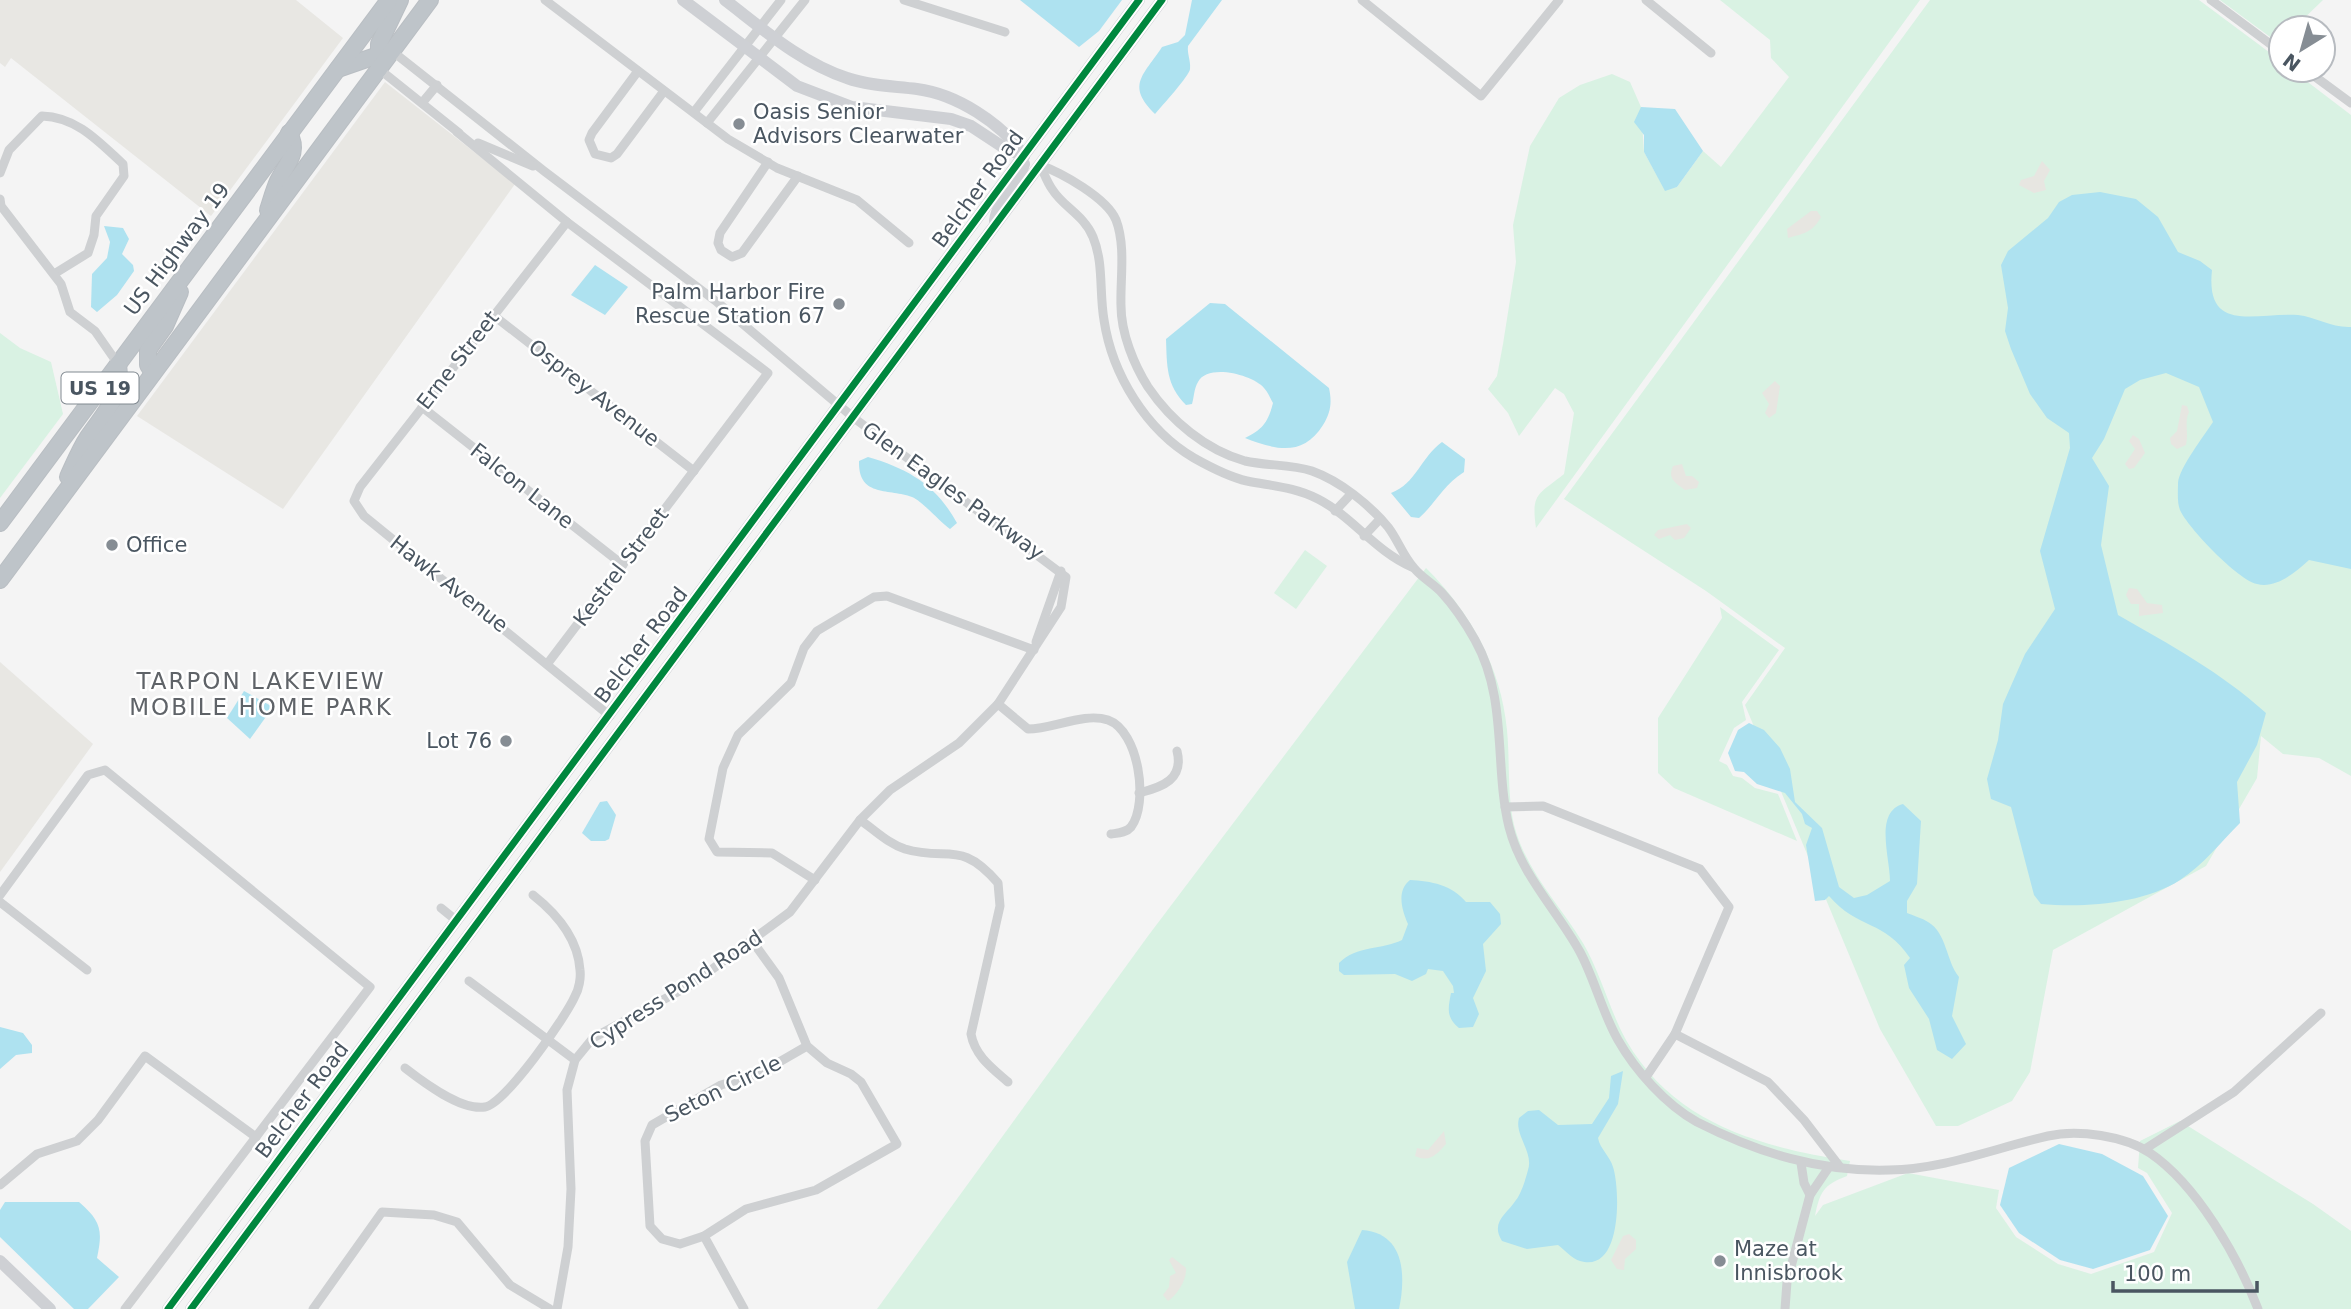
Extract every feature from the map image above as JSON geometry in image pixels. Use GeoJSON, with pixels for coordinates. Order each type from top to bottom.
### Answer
{"type":"FeatureCollection","features":[{"type":"Feature","properties":{"kind":"highway","name":"US 19"},"geometry":{"type":"LineString","coordinates":[[0,580],[383,58],[430,0]]}},
{"type":"Feature","properties":{"kind":"highway"},"geometry":{"type":"LineString","coordinates":[[336,69],[383,58],[388,1]]}},
{"type":"Feature","properties":{"kind":"highway","name":"US Highway 19"},"geometry":{"type":"LineString","coordinates":[[0,523],[388,1]]}},
{"type":"Feature","properties":{"kind":"highway"},"geometry":{"type":"LineString","coordinates":[[263,225],[278,181],[291,160],[294,141],[289,133]]}},
{"type":"Feature","properties":{"kind":"highway"},"geometry":{"type":"LineString","coordinates":[[153,373],[148,365],[148,350],[165,326],[192,264]]}},
{"type":"Feature","properties":{"kind":"highway"},"geometry":{"type":"LineString","coordinates":[[52,510],[86,440],[116,397],[120,387],[118,364]]}},
{"type":"Feature","properties":{"kind":"main road"},"geometry":{"type":"LineString","coordinates":[[683,0],[758,59],[797,86],[825,99],[879,112],[951,119],[971,126],[1006,149],[1024,156]]}},
{"type":"Feature","properties":{"kind":"main road"},"geometry":{"type":"LineString","coordinates":[[725,0],[804,58],[848,79],[920,89],[967,106],[1012,139],[1024,156],[1021,174],[998,208],[994,228]]}},
{"type":"Feature","properties":{"kind":"main road","name":"Belcher Road"},"geometry":{"type":"LineString","coordinates":[[168,1309],[1139,0]]}},
{"type":"Feature","properties":{"kind":"main road","name":"Belcher Road"},"geometry":{"type":"LineString","coordinates":[[191,1309],[1162,0]]}},
{"type":"Feature","properties":{"kind":"main road"},"geometry":{"type":"LineString","coordinates":[[1040,165],[1040,144],[1064,112],[1070,94]]}},
{"type":"Feature","properties":{"kind":"main road"},"geometry":{"type":"LineString","coordinates":[[0,1261],[50,1309]]}},
{"type":"Feature","properties":{"kind":"street"},"geometry":{"type":"LineString","coordinates":[[545,0],[707,123],[768,162],[857,200],[909,243]]}},
{"type":"Feature","properties":{"kind":"street"},"geometry":{"type":"LineString","coordinates":[[694,112],[781,0]]}},
{"type":"Feature","properties":{"kind":"street"},"geometry":{"type":"LineString","coordinates":[[707,123],[805,0]]}},
{"type":"Feature","properties":{"kind":"street"},"geometry":{"type":"LineString","coordinates":[[904,0],[1004,32]]}},
{"type":"Feature","properties":{"kind":"street"},"geometry":{"type":"LineString","coordinates":[[1362,0],[1481,96],[1559,0]]}},
{"type":"Feature","properties":{"kind":"street"},"geometry":{"type":"LineString","coordinates":[[1646,0],[1711,53]]}},
{"type":"Feature","properties":{"kind":"street"},"geometry":{"type":"LineString","coordinates":[[2211,0],[2267,42]]}},
{"type":"Feature","properties":{"kind":"street","name":"Glen Eagles Parkway"},"geometry":{"type":"LineString","coordinates":[[383,58],[436,85],[717,302],[839,407],[1064,574]]}},
{"type":"Feature","properties":{"kind":"street","name":"Glen Eagles Parkway"},"geometry":{"type":"LineString","coordinates":[[383,58],[422,103],[457,132],[544,171]]}},
{"type":"Feature","properties":{"kind":"street"},"geometry":{"type":"LineString","coordinates":[[638,71],[592,132],[589,140],[595,154],[611,158],[617,154],[664,91]]}},
{"type":"Feature","properties":{"kind":"street"},"geometry":{"type":"LineString","coordinates":[[2325,84],[2351,103]]}},
{"type":"Feature","properties":{"kind":"street"},"geometry":{"type":"LineString","coordinates":[[422,103],[436,85]]}},
{"type":"Feature","properties":{"kind":"street"},"geometry":{"type":"LineString","coordinates":[[714,86],[728,97]]}},
{"type":"Feature","properties":{"kind":"street"},"geometry":{"type":"LineString","coordinates":[[474,115],[505,154],[520,181]]}},
{"type":"Feature","properties":{"kind":"street"},"geometry":{"type":"LineString","coordinates":[[0,173],[9,150],[42,116],[56,116],[88,131],[124,164],[124,176],[96,216],[88,253],[54,274]]}},
{"type":"Feature","properties":{"kind":"street"},"geometry":{"type":"LineString","coordinates":[[457,132],[567,222]]}},
{"type":"Feature","properties":{"kind":"street"},"geometry":{"type":"LineString","coordinates":[[768,162],[720,233],[718,243],[726,254],[732,257],[742,253],[798,176]]}},
{"type":"Feature","properties":{"kind":"street"},"geometry":{"type":"LineString","coordinates":[[1040,165],[1063,173],[1115,217],[1120,240],[1122,320],[1133,359],[1163,408],[1186,430],[1213,447],[1245,460],[1311,471],[1350,494],[1390,529],[1413,567],[1443,594],[1478,645],[1494,688],[1505,807],[1511,834],[1528,874],[1579,952],[1616,1037],[1655,1088],[1691,1118],[1734,1141],[1801,1163],[1829,1167],[1892,1170],[1938,1165],[2053,1135],[2084,1134],[2146,1149],[2181,1182],[2219,1233],[2248,1282],[2258,1309]]}},
{"type":"Feature","properties":{"kind":"street"},"geometry":{"type":"LineString","coordinates":[[1040,165],[1052,190],[1078,214],[1092,234],[1101,262],[1104,318],[1121,377],[1164,435],[1202,462],[1246,481],[1298,489],[1335,511],[1396,560],[1413,567]]}},
{"type":"Feature","properties":{"kind":"street"},"geometry":{"type":"LineString","coordinates":[[0,198],[1,206],[61,284],[70,312],[95,331],[118,364]]}},
{"type":"Feature","properties":{"kind":"street","name":"Erne Street"},"geometry":{"type":"LineString","coordinates":[[354,501],[360,487],[567,222]]}},
{"type":"Feature","properties":{"kind":"street","name":"Kestrel Street"},"geometry":{"type":"LineString","coordinates":[[548,663],[768,373],[567,222]]}},
{"type":"Feature","properties":{"kind":"street","name":"Osprey Avenue"},"geometry":{"type":"LineString","coordinates":[[493,315],[694,471]]}},
{"type":"Feature","properties":{"kind":"street","name":"Falcon Lane"},"geometry":{"type":"LineString","coordinates":[[422,407],[623,565]]}},
{"type":"Feature","properties":{"kind":"street"},"geometry":{"type":"LineString","coordinates":[[1335,511],[1350,494]]}},
{"type":"Feature","properties":{"kind":"street","name":"Hawk Avenue"},"geometry":{"type":"LineString","coordinates":[[354,501],[363,516],[548,663],[610,716]]}},
{"type":"Feature","properties":{"kind":"street"},"geometry":{"type":"LineString","coordinates":[[1364,536],[1380,519]]}},
{"type":"Feature","properties":{"kind":"street","name":"Cypress Pond Road"},"geometry":{"type":"LineString","coordinates":[[557,1309],[568,1247],[571,1189],[568,1090],[575,1060],[593,1038],[692,984],[753,942],[790,912],[860,820],[890,790],[959,743],[998,704],[1034,650],[1042,619],[1064,574]]}},
{"type":"Feature","properties":{"kind":"street"},"geometry":{"type":"LineString","coordinates":[[815,880],[772,853],[717,852],[709,839],[723,768],[738,735],[791,683],[804,648],[817,631],[874,597],[887,596],[1034,650]]}},
{"type":"Feature","properties":{"kind":"street"},"geometry":{"type":"LineString","coordinates":[[998,704],[1028,729],[1093,719],[1106,719],[1118,726],[1128,738],[1136,762],[1139,793],[1129,829],[1111,834]]}},
{"type":"Feature","properties":{"kind":"street"},"geometry":{"type":"LineString","coordinates":[[1139,793],[1163,786],[1174,778],[1179,764],[1177,751]]}},
{"type":"Feature","properties":{"kind":"street"},"geometry":{"type":"LineString","coordinates":[[0,895],[88,775],[105,769],[370,987],[125,1309]]}},
{"type":"Feature","properties":{"kind":"street"},"geometry":{"type":"LineString","coordinates":[[1505,807],[1543,806],[1700,869],[1730,907],[1675,1034],[1646,1077]]}},
{"type":"Feature","properties":{"kind":"street"},"geometry":{"type":"LineString","coordinates":[[860,820],[891,843],[907,850],[964,856],[979,864],[998,883],[1000,906],[971,1034],[973,1044],[982,1059],[1008,1082]]}},
{"type":"Feature","properties":{"kind":"street"},"geometry":{"type":"LineString","coordinates":[[405,1068],[437,1092],[483,1108],[494,1105],[506,1095],[576,995],[580,969],[566,925],[555,912],[533,895]]}},
{"type":"Feature","properties":{"kind":"street"},"geometry":{"type":"LineString","coordinates":[[0,902],[87,970]]}},
{"type":"Feature","properties":{"kind":"street"},"geometry":{"type":"LineString","coordinates":[[441,908],[457,921]]}},
{"type":"Feature","properties":{"kind":"street"},"geometry":{"type":"LineString","coordinates":[[753,942],[779,978],[807,1046]]}},
{"type":"Feature","properties":{"kind":"street"},"geometry":{"type":"LineString","coordinates":[[469,981],[575,1060]]}},
{"type":"Feature","properties":{"kind":"street"},"geometry":{"type":"LineString","coordinates":[[2146,1149],[2234,1093],[2321,1013]]}},
{"type":"Feature","properties":{"kind":"street"},"geometry":{"type":"LineString","coordinates":[[1675,1034],[1768,1082],[1804,1120],[1840,1167]]}},
{"type":"Feature","properties":{"kind":"street","name":"Seton Circle"},"geometry":{"type":"LineString","coordinates":[[807,1046],[827,1063],[860,1082],[897,1144],[816,1190],[746,1209],[704,1236],[680,1244],[662,1239],[650,1226],[645,1153],[648,1132],[665,1115],[721,1085],[760,1073],[807,1046]]}},
{"type":"Feature","properties":{"kind":"street"},"geometry":{"type":"LineString","coordinates":[[0,1185],[37,1154],[77,1141],[98,1120],[145,1056],[256,1137]]}},
{"type":"Feature","properties":{"kind":"street"},"geometry":{"type":"LineString","coordinates":[[1801,1163],[1804,1184],[1811,1195]]}},
{"type":"Feature","properties":{"kind":"street"},"geometry":{"type":"LineString","coordinates":[[1785,1309],[1787,1282],[1811,1195],[1829,1167]]}},
{"type":"Feature","properties":{"kind":"street"},"geometry":{"type":"LineString","coordinates":[[313,1309],[382,1212],[398,1211],[434,1215],[457,1222],[510,1285],[550,1309]]}},
{"type":"Feature","properties":{"kind":"street"},"geometry":{"type":"LineString","coordinates":[[704,1236],[744,1309]]}},
{"type":"Feature","properties":{"kind":"shaded area"},"geometry":{"type":"Polygon","coordinates":[[[0,0],[296,0],[343,38],[211,216],[11,58],[5,67],[0,63],[0,0]]]}},
{"type":"Feature","properties":{"kind":"shaded area"},"geometry":{"type":"Polygon","coordinates":[[[385,82],[515,184],[283,509],[137,416],[385,82]]]}},
{"type":"Feature","properties":{"kind":"shaded area"},"geometry":{"type":"Polygon","coordinates":[[[0,662],[93,744],[0,872],[0,662]]]}},
{"type":"Feature","properties":{"kind":"green space"},"geometry":{"type":"Polygon","coordinates":[[[1720,0],[1920,0],[1536,528],[1535,508],[1538,496],[1564,474],[1574,413],[1564,394],[1555,388],[1519,436],[1508,413],[1488,389],[1497,376],[1503,344],[1516,262],[1513,225],[1530,146],[1559,98],[1580,85],[1612,74],[1630,82],[1641,107],[1644,152],[1665,190],[1677,187],[1703,151],[1721,167],[1789,77],[1771,58],[1770,40],[1720,0]]]}},
{"type":"Feature","properties":{"kind":"green space"},"geometry":{"type":"Polygon","coordinates":[[[1930,0],[2199,0],[2267,51],[2267,84],[2310,84],[2351,115],[2351,776],[2319,758],[2283,754],[2261,736],[2257,778],[2206,866],[2053,950],[2030,1072],[2012,1101],[1958,1126],[1936,1126],[1880,1029],[1745,705],[1785,648],[1706,591],[1564,499],[1930,0]]]}},
{"type":"Feature","properties":{"kind":"green space"},"geometry":{"type":"Polygon","coordinates":[[[2220,0],[2323,0],[2308,14],[2267,14],[2267,35],[2220,0]]]}},
{"type":"Feature","properties":{"kind":"green space"},"geometry":{"type":"Polygon","coordinates":[[[0,333],[20,348],[51,362],[63,414],[0,498],[0,333]]]}},
{"type":"Feature","properties":{"kind":"green space"},"geometry":{"type":"Polygon","coordinates":[[[1305,550],[1327,566],[1296,609],[1274,593],[1305,550]]]}},
{"type":"Feature","properties":{"kind":"green space"},"geometry":{"type":"Polygon","coordinates":[[[1426,568],[1469,622],[1490,662],[1504,706],[1510,801],[1519,842],[1535,872],[1583,943],[1626,1040],[1646,1069],[1669,1092],[1695,1112],[1753,1139],[1850,1161],[1847,1176],[1824,1190],[1815,1216],[1823,1205],[1908,1173],[1999,1190],[1996,1208],[2016,1237],[2058,1264],[2091,1274],[2154,1252],[2172,1213],[2147,1173],[2138,1168],[2140,1141],[2180,1121],[2313,1204],[2351,1231],[2351,1309],[877,1309],[1148,936],[1426,568]]]}},
{"type":"Feature","properties":{"kind":"green space"},"geometry":{"type":"Polygon","coordinates":[[[1720,607],[1779,650],[1742,702],[1746,720],[1734,728],[1719,761],[1727,765],[1733,776],[1742,778],[1755,788],[1778,794],[1797,841],[1674,788],[1658,773],[1658,718],[1722,618],[1720,607]]]}},
{"type":"Feature","properties":{"kind":"sand"},"geometry":{"type":"Polygon","coordinates":[[[2042,161],[2050,170],[2044,181],[2046,190],[2034,193],[2019,185],[2021,180],[2034,176],[2042,161]]]}},
{"type":"Feature","properties":{"kind":"sand"},"geometry":{"type":"Polygon","coordinates":[[[1811,211],[1817,211],[1821,217],[1815,226],[1803,234],[1788,238],[1787,229],[1811,211]]]}},
{"type":"Feature","properties":{"kind":"sand"},"geometry":{"type":"Polygon","coordinates":[[[1775,381],[1780,386],[1776,413],[1769,418],[1765,413],[1769,404],[1762,393],[1775,381]]]}},
{"type":"Feature","properties":{"kind":"sand"},"geometry":{"type":"Polygon","coordinates":[[[2182,405],[2187,406],[2189,412],[2187,441],[2186,445],[2177,449],[2171,444],[2170,438],[2177,431],[2182,405]]]}},
{"type":"Feature","properties":{"kind":"sand"},"geometry":{"type":"Polygon","coordinates":[[[2133,435],[2139,439],[2145,453],[2134,468],[2129,469],[2125,464],[2135,449],[2129,441],[2133,435]]]}},
{"type":"Feature","properties":{"kind":"sand"},"geometry":{"type":"Polygon","coordinates":[[[1682,464],[1686,476],[1692,476],[1699,482],[1697,488],[1685,490],[1673,480],[1673,466],[1682,464]]]}},
{"type":"Feature","properties":{"kind":"sand"},"geometry":{"type":"Polygon","coordinates":[[[1687,524],[1691,528],[1684,538],[1675,540],[1670,535],[1659,539],[1654,535],[1658,530],[1687,524]]]}},
{"type":"Feature","properties":{"kind":"sand"},"geometry":{"type":"Polygon","coordinates":[[[2129,588],[2137,589],[2147,603],[2162,605],[2163,613],[2139,616],[2139,604],[2131,604],[2126,595],[2129,588]]]}},
{"type":"Feature","properties":{"kind":"sand"},"geometry":{"type":"Polygon","coordinates":[[[1444,1131],[1446,1144],[1436,1154],[1429,1158],[1415,1156],[1417,1148],[1428,1150],[1444,1131]]]}},
{"type":"Feature","properties":{"kind":"sand"},"geometry":{"type":"Polygon","coordinates":[[[1629,1234],[1636,1240],[1636,1249],[1625,1259],[1624,1270],[1617,1269],[1611,1260],[1623,1236],[1629,1234]]]}},
{"type":"Feature","properties":{"kind":"sand"},"geometry":{"type":"Polygon","coordinates":[[[1172,1257],[1186,1268],[1186,1273],[1181,1287],[1168,1301],[1163,1295],[1169,1287],[1170,1276],[1176,1273],[1169,1260],[1172,1257]]]}},
{"type":"Feature","properties":{"kind":"water"},"geometry":{"type":"Polygon","coordinates":[[[1020,0],[1122,0],[1099,31],[1079,47],[1020,0]]]}},
{"type":"Feature","properties":{"kind":"water"},"geometry":{"type":"Polygon","coordinates":[[[1192,0],[1222,0],[1188,46],[1189,72],[1155,114],[1141,95],[1140,80],[1162,47],[1178,42],[1185,35],[1192,0]]]}},
{"type":"Feature","properties":{"kind":"water"},"geometry":{"type":"Polygon","coordinates":[[[1641,107],[1675,109],[1703,151],[1677,187],[1665,191],[1644,152],[1644,135],[1634,122],[1641,107]]]}},
{"type":"Feature","properties":{"kind":"water"},"geometry":{"type":"Polygon","coordinates":[[[2100,192],[2136,199],[2158,217],[2178,252],[2200,261],[2212,270],[2212,290],[2217,304],[2225,312],[2251,317],[2298,315],[2337,326],[2351,327],[2351,569],[2309,560],[2278,582],[2264,585],[2249,580],[2226,564],[2203,540],[2179,507],[2179,477],[2213,422],[2199,387],[2166,373],[2140,380],[2125,389],[2104,439],[2092,458],[2109,486],[2101,545],[2118,615],[2213,672],[2266,713],[2257,745],[2237,782],[2240,823],[2196,867],[2165,888],[2131,899],[2094,904],[2041,904],[2034,895],[2011,807],[1991,799],[1987,779],[1998,740],[2003,704],[2025,654],[2055,609],[2040,551],[2070,448],[2069,433],[2047,418],[2030,394],[2011,349],[2005,331],[2008,308],[2001,265],[2008,251],[2048,218],[2059,202],[2072,195],[2100,192]]]}},
{"type":"Feature","properties":{"kind":"water"},"geometry":{"type":"Polygon","coordinates":[[[104,226],[123,228],[129,239],[122,254],[133,265],[134,271],[117,295],[97,312],[91,307],[92,274],[107,258],[110,242],[104,226]]]}},
{"type":"Feature","properties":{"kind":"water"},"geometry":{"type":"Polygon","coordinates":[[[595,265],[628,287],[605,315],[571,295],[595,265]]]}},
{"type":"Feature","properties":{"kind":"water"},"geometry":{"type":"Polygon","coordinates":[[[1210,303],[1225,304],[1329,388],[1331,402],[1328,416],[1307,442],[1278,448],[1245,438],[1264,424],[1273,403],[1264,388],[1241,375],[1211,373],[1198,382],[1192,404],[1186,405],[1179,398],[1169,375],[1166,339],[1210,303]]]}},
{"type":"Feature","properties":{"kind":"water"},"geometry":{"type":"Polygon","coordinates":[[[1442,442],[1465,459],[1464,472],[1450,483],[1419,518],[1411,517],[1391,493],[1413,477],[1442,442]]]}},
{"type":"Feature","properties":{"kind":"water"},"geometry":{"type":"Polygon","coordinates":[[[868,457],[896,467],[920,480],[940,498],[957,523],[950,529],[912,497],[870,486],[860,473],[859,461],[868,457]]]}},
{"type":"Feature","properties":{"kind":"water"},"geometry":{"type":"Polygon","coordinates":[[[244,691],[273,707],[250,739],[227,718],[244,691]]]}},
{"type":"Feature","properties":{"kind":"water"},"geometry":{"type":"Polygon","coordinates":[[[1749,723],[1764,730],[1780,748],[1790,769],[1795,802],[1822,828],[1839,887],[1854,898],[1867,895],[1890,881],[1886,826],[1894,809],[1903,804],[1921,821],[1917,884],[1907,901],[1907,913],[1926,921],[1939,933],[1959,977],[1952,1016],[1966,1044],[1952,1059],[1937,1050],[1929,1019],[1909,988],[1904,965],[1910,958],[1900,946],[1881,930],[1850,915],[1829,896],[1825,900],[1815,901],[1806,845],[1812,828],[1805,824],[1802,814],[1785,793],[1757,784],[1744,772],[1735,771],[1728,753],[1738,730],[1749,723]]]}},
{"type":"Feature","properties":{"kind":"water"},"geometry":{"type":"Polygon","coordinates":[[[607,801],[616,815],[609,839],[591,841],[582,833],[600,802],[607,801]]]}},
{"type":"Feature","properties":{"kind":"water"},"geometry":{"type":"Polygon","coordinates":[[[1410,880],[1441,885],[1466,902],[1490,902],[1500,914],[1501,924],[1483,944],[1486,971],[1473,998],[1479,1014],[1473,1027],[1459,1028],[1452,1020],[1449,1008],[1451,993],[1454,993],[1453,986],[1443,971],[1428,969],[1426,974],[1412,981],[1395,974],[1344,975],[1339,971],[1339,963],[1354,953],[1402,940],[1408,924],[1402,907],[1402,895],[1410,880]]]}},
{"type":"Feature","properties":{"kind":"water"},"geometry":{"type":"Polygon","coordinates":[[[0,1027],[23,1033],[32,1045],[32,1053],[16,1055],[0,1069],[0,1027]]]}},
{"type":"Feature","properties":{"kind":"water"},"geometry":{"type":"Polygon","coordinates":[[[1623,1071],[1618,1104],[1598,1138],[1613,1167],[1617,1192],[1615,1227],[1611,1243],[1604,1255],[1594,1262],[1580,1261],[1558,1245],[1527,1249],[1502,1241],[1499,1223],[1520,1194],[1529,1163],[1519,1131],[1519,1118],[1528,1111],[1539,1110],[1558,1125],[1592,1124],[1609,1098],[1611,1076],[1623,1071]]]}},
{"type":"Feature","properties":{"kind":"water"},"geometry":{"type":"Polygon","coordinates":[[[2059,1144],[2102,1154],[2143,1176],[2168,1216],[2150,1250],[2093,1269],[2060,1260],[2019,1233],[2000,1205],[2009,1168],[2059,1144]]]}},
{"type":"Feature","properties":{"kind":"water"},"geometry":{"type":"Polygon","coordinates":[[[5,1202],[79,1202],[92,1215],[100,1233],[97,1258],[119,1277],[88,1309],[74,1309],[0,1237],[0,1210],[5,1202]]]}},
{"type":"Feature","properties":{"kind":"water"},"geometry":{"type":"Polygon","coordinates":[[[1362,1230],[1387,1239],[1399,1258],[1402,1283],[1399,1309],[1355,1309],[1347,1262],[1362,1230]]]}},
{"type":"Feature","properties":{"kind":"cycle path"},"geometry":{"type":"LineString","coordinates":[[168,1309],[1139,0]]}},
{"type":"Feature","properties":{"kind":"cycle path"},"geometry":{"type":"LineString","coordinates":[[191,1309],[1162,0]]}},
{"type":"Feature","properties":{"kind":"place","name":"Oasis Senior Advisors Clearwater"},"geometry":{"type":"Point","coordinates":[739,124]}},
{"type":"Feature","properties":{"kind":"place","name":"Palm Harbor Fire Rescue Station 67"},"geometry":{"type":"Point","coordinates":[839,304]}},
{"type":"Feature","properties":{"kind":"place","name":"Office"},"geometry":{"type":"Point","coordinates":[112,545]}},
{"type":"Feature","properties":{"kind":"place","name":"Lot 76"},"geometry":{"type":"Point","coordinates":[506,741]}},
{"type":"Feature","properties":{"kind":"place","name":"Maze at Innisbrook"},"geometry":{"type":"Point","coordinates":[1720,1261]}},
{"type":"Feature","properties":{"kind":"district","name":"TARPON LAKEVIEW MOBILE HOME PARK"},"geometry":{"type":"Point","coordinates":[261,694]}}]}
